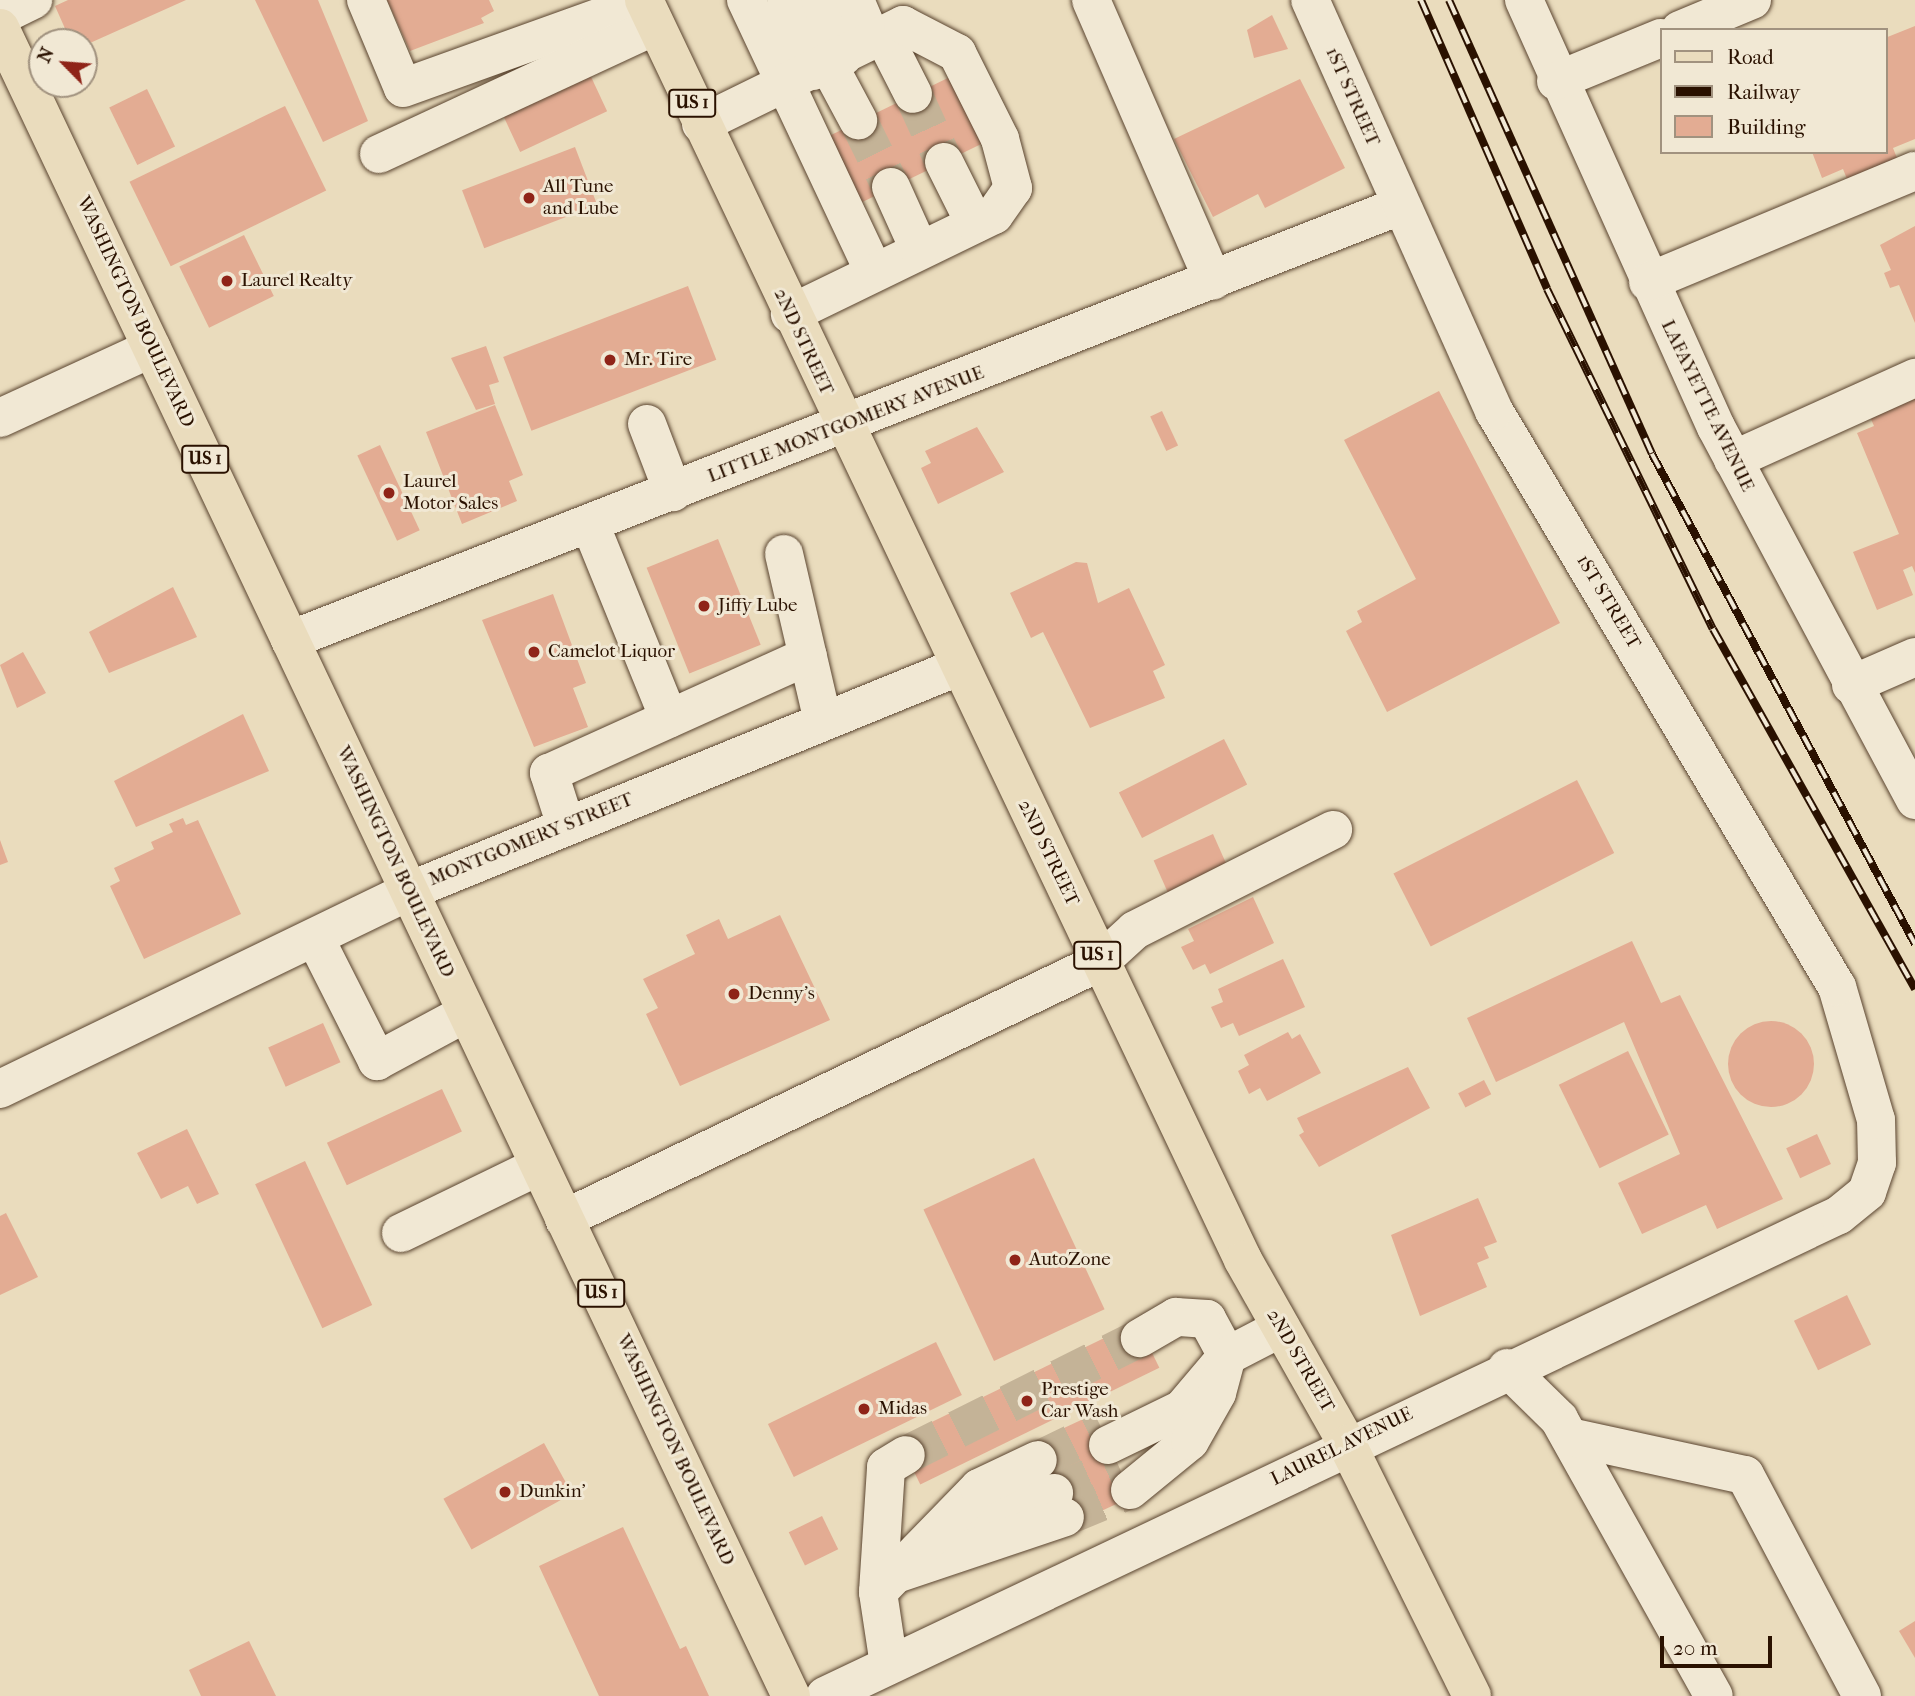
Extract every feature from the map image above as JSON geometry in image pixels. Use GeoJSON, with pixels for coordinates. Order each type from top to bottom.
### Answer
{"type":"FeatureCollection","features":[{"type":"Feature","properties":{"kind":"main road","name":"2ND STREET"},"geometry":{"type":"LineString","coordinates":[[648,9],[843,427],[1100,962],[1281,1328],[1347,1444],[1472,1696]]}},
{"type":"Feature","properties":{"kind":"main road","name":"WASHINGTON BOULEVARD"},"geometry":{"type":"LineString","coordinates":[[0,28],[791,1696]]}},
{"type":"Feature","properties":{"kind":"street"},"geometry":{"type":"LineString","coordinates":[[0,16],[33,0]]}},
{"type":"Feature","properties":{"kind":"street"},"geometry":{"type":"LineString","coordinates":[[366,0],[403,88],[648,9]]}},
{"type":"Feature","properties":{"kind":"street"},"geometry":{"type":"LineString","coordinates":[[746,0],[852,47],[957,52],[1000,139],[1013,188],[994,215],[873,270],[790,314]]}},
{"type":"Feature","properties":{"kind":"street"},"geometry":{"type":"LineString","coordinates":[[786,0],[913,94]]}},
{"type":"Feature","properties":{"kind":"street"},"geometry":{"type":"LineString","coordinates":[[820,0],[852,47],[873,270]]}},
{"type":"Feature","properties":{"kind":"street"},"geometry":{"type":"LineString","coordinates":[[855,0],[852,47],[858,120]]}},
{"type":"Feature","properties":{"kind":"street"},"geometry":{"type":"LineString","coordinates":[[1091,0],[1213,281]]}},
{"type":"Feature","properties":{"kind":"street","name":"1ST STREET"},"geometry":{"type":"LineString","coordinates":[[1310,0],[1494,411],[1837,988],[1879,1141],[1877,1163],[1859,1201]]}},
{"type":"Feature","properties":{"kind":"street","name":"LAFAYETTE AVENUE"},"geometry":{"type":"LineString","coordinates":[[1524,0],[1556,81],[1732,460],[1915,800]]}},
{"type":"Feature","properties":{"kind":"street"},"geometry":{"type":"LineString","coordinates":[[1685,28],[1752,0]]}},
{"type":"Feature","properties":{"kind":"street"},"geometry":{"type":"LineString","coordinates":[[379,154],[648,9]]}},
{"type":"Feature","properties":{"kind":"street"},"geometry":{"type":"LineString","coordinates":[[1556,81],[1660,38]]}},
{"type":"Feature","properties":{"kind":"street"},"geometry":{"type":"LineString","coordinates":[[701,124],[852,47]]}},
{"type":"Feature","properties":{"kind":"street"},"geometry":{"type":"LineString","coordinates":[[944,162],[975,224]]}},
{"type":"Feature","properties":{"kind":"street"},"geometry":{"type":"LineString","coordinates":[[1648,282],[1915,171]]}},
{"type":"Feature","properties":{"kind":"street"},"geometry":{"type":"LineString","coordinates":[[891,187],[919,249]]}},
{"type":"Feature","properties":{"kind":"street","name":"LITTLE MONTGOMERY AVENUE"},"geometry":{"type":"LineString","coordinates":[[290,640],[843,427],[1400,206]]}},
{"type":"Feature","properties":{"kind":"street"},"geometry":{"type":"LineString","coordinates":[[0,418],[152,348]]}},
{"type":"Feature","properties":{"kind":"street"},"geometry":{"type":"LineString","coordinates":[[1732,460],[1915,378]]}},
{"type":"Feature","properties":{"kind":"street"},"geometry":{"type":"LineString","coordinates":[[648,424],[673,492]]}},
{"type":"Feature","properties":{"kind":"street"},"geometry":{"type":"LineString","coordinates":[[590,524],[669,719]]}},
{"type":"Feature","properties":{"kind":"street"},"geometry":{"type":"LineString","coordinates":[[783,554],[823,721]]}},
{"type":"Feature","properties":{"kind":"street"},"geometry":{"type":"LineString","coordinates":[[566,826],[549,772],[808,656]]}},
{"type":"Feature","properties":{"kind":"street"},"geometry":{"type":"LineString","coordinates":[[1851,685],[1915,657]]}},
{"type":"Feature","properties":{"kind":"street","name":"MONTGOMERY STREET"},"geometry":{"type":"LineString","coordinates":[[0,1089],[409,891],[958,667]]}},
{"type":"Feature","properties":{"kind":"street"},"geometry":{"type":"LineString","coordinates":[[565,1219],[1100,962],[1135,930],[1332,830]]}},
{"type":"Feature","properties":{"kind":"street"},"geometry":{"type":"LineString","coordinates":[[315,938],[377,1061],[467,1013]]}},
{"type":"Feature","properties":{"kind":"street"},"geometry":{"type":"LineString","coordinates":[[401,1233],[539,1166]]}},
{"type":"Feature","properties":{"kind":"street","name":"LAUREL AVENUE"},"geometry":{"type":"LineString","coordinates":[[825,1696],[1859,1201]]}},
{"type":"Feature","properties":{"kind":"street"},"geometry":{"type":"LineString","coordinates":[[1140,1338],[1176,1317],[1207,1319],[1204,1382]]}},
{"type":"Feature","properties":{"kind":"street"},"geometry":{"type":"LineString","coordinates":[[1204,1382],[1217,1393],[1190,1441],[1115,1457],[1204,1382],[1281,1328]]}},
{"type":"Feature","properties":{"kind":"street"},"geometry":{"type":"LineString","coordinates":[[1507,1368],[1539,1395],[1570,1437],[1714,1696]]}},
{"type":"Feature","properties":{"kind":"street"},"geometry":{"type":"LineString","coordinates":[[1570,1437],[1745,1475],[1862,1696]]}},
{"type":"Feature","properties":{"kind":"street"},"geometry":{"type":"LineString","coordinates":[[889,1665],[886,1583],[896,1461]]}},
{"type":"Feature","properties":{"kind":"street"},"geometry":{"type":"LineString","coordinates":[[1050,1486],[886,1583],[939,1529],[1050,1486]]}},
{"type":"Feature","properties":{"kind":"building"},"geometry":{"type":"Polygon","coordinates":[[[68,0],[186,0],[98,39],[98,28],[65,28],[55,6],[68,0]]]}},
{"type":"Feature","properties":{"kind":"building"},"geometry":{"type":"Polygon","coordinates":[[[255,0],[318,0],[368,121],[323,142],[255,0]]]}},
{"type":"Feature","properties":{"kind":"building"},"geometry":{"type":"Polygon","coordinates":[[[387,0],[489,0],[494,11],[481,18],[484,23],[410,51],[387,0]]]}},
{"type":"Feature","properties":{"kind":"building"},"geometry":{"type":"Polygon","coordinates":[[[1272,15],[1288,49],[1254,58],[1247,30],[1272,15]]]}},
{"type":"Feature","properties":{"kind":"building"},"geometry":{"type":"Polygon","coordinates":[[[1915,26],[1915,139],[1893,148],[1899,163],[1849,184],[1843,169],[1822,178],[1813,154],[1887,154],[1887,37],[1915,26]]]}},
{"type":"Feature","properties":{"kind":"building"},"geometry":{"type":"Polygon","coordinates":[[[586,66],[607,111],[520,152],[499,107],[586,66]]]}},
{"type":"Feature","properties":{"kind":"building"},"geometry":{"type":"Polygon","coordinates":[[[958,73],[990,140],[854,206],[821,140],[958,73]]]}},
{"type":"Feature","properties":{"kind":"building"},"geometry":{"type":"Polygon","coordinates":[[[1300,79],[1345,168],[1265,208],[1258,194],[1213,217],[1174,139],[1300,79]]]}},
{"type":"Feature","properties":{"kind":"building"},"geometry":{"type":"Polygon","coordinates":[[[147,89],[175,147],[137,165],[109,107],[147,89]]]}},
{"type":"Feature","properties":{"kind":"building"},"geometry":{"type":"Polygon","coordinates":[[[285,106],[326,190],[171,266],[130,182],[285,106]]]}},
{"type":"Feature","properties":{"kind":"building","name":"All Tune and Lube"},"geometry":{"type":"Polygon","coordinates":[[[575,147],[597,205],[484,248],[462,190],[575,147]]]}},
{"type":"Feature","properties":{"kind":"building"},"geometry":{"type":"Polygon","coordinates":[[[1915,226],[1915,323],[1899,285],[1890,288],[1884,273],[1891,270],[1880,245],[1915,226]]]}},
{"type":"Feature","properties":{"kind":"building","name":"Laurel Realty"},"geometry":{"type":"Polygon","coordinates":[[[244,235],[274,296],[209,328],[179,267],[244,235]]]}},
{"type":"Feature","properties":{"kind":"building","name":"Mr. Tire"},"geometry":{"type":"Polygon","coordinates":[[[688,286],[716,360],[531,431],[503,357],[688,286]]]}},
{"type":"Feature","properties":{"kind":"building"},"geometry":{"type":"Polygon","coordinates":[[[486,346],[499,382],[489,385],[495,404],[476,410],[451,358],[486,346]]]}},
{"type":"Feature","properties":{"kind":"building"},"geometry":{"type":"Polygon","coordinates":[[[1915,390],[1915,573],[1912,566],[1903,570],[1913,595],[1877,610],[1853,552],[1899,534],[1857,433],[1874,426],[1867,410],[1915,390]]]}},
{"type":"Feature","properties":{"kind":"building"},"geometry":{"type":"Polygon","coordinates":[[[1439,391],[1560,623],[1387,712],[1346,631],[1362,622],[1357,611],[1416,579],[1344,440],[1439,391]]]}},
{"type":"Feature","properties":{"kind":"building"},"geometry":{"type":"Polygon","coordinates":[[[495,405],[523,475],[509,481],[517,501],[462,524],[426,432],[495,405]]]}},
{"type":"Feature","properties":{"kind":"building"},"geometry":{"type":"Polygon","coordinates":[[[1162,411],[1178,445],[1166,451],[1150,416],[1162,411]]]}},
{"type":"Feature","properties":{"kind":"building"},"geometry":{"type":"Polygon","coordinates":[[[977,427],[1004,472],[938,504],[921,468],[931,463],[925,451],[977,427]]]}},
{"type":"Feature","properties":{"kind":"building","name":"Laurel Motor Sales"},"geometry":{"type":"Polygon","coordinates":[[[380,445],[420,530],[397,541],[357,456],[380,445]]]}},
{"type":"Feature","properties":{"kind":"building","name":"Jiffy Lube"},"geometry":{"type":"Polygon","coordinates":[[[718,539],[761,645],[689,674],[647,568],[718,539]]]}},
{"type":"Feature","properties":{"kind":"building"},"geometry":{"type":"Polygon","coordinates":[[[1076,562],[1087,563],[1098,603],[1129,588],[1165,665],[1153,671],[1165,698],[1090,728],[1043,632],[1031,638],[1010,593],[1076,562]]]}},
{"type":"Feature","properties":{"kind":"building"},"geometry":{"type":"Polygon","coordinates":[[[173,587],[197,637],[109,673],[89,632],[173,587]]]}},
{"type":"Feature","properties":{"kind":"building","name":"Camelot Liquor"},"geometry":{"type":"Polygon","coordinates":[[[553,594],[586,683],[573,688],[588,727],[534,747],[482,620],[553,594]]]}},
{"type":"Feature","properties":{"kind":"building"},"geometry":{"type":"Polygon","coordinates":[[[23,652],[46,693],[17,708],[0,665],[23,652]]]}},
{"type":"Feature","properties":{"kind":"building"},"geometry":{"type":"Polygon","coordinates":[[[243,714],[269,771],[136,827],[114,781],[243,714]]]}},
{"type":"Feature","properties":{"kind":"building"},"geometry":{"type":"Polygon","coordinates":[[[1224,739],[1247,784],[1142,838],[1119,793],[1224,739]]]}},
{"type":"Feature","properties":{"kind":"building"},"geometry":{"type":"Polygon","coordinates":[[[1577,780],[1614,853],[1431,947],[1393,874],[1577,780]]]}},
{"type":"Feature","properties":{"kind":"building"},"geometry":{"type":"Polygon","coordinates":[[[183,818],[186,825],[198,820],[241,914],[144,959],[110,886],[120,881],[114,868],[154,849],[151,842],[173,832],[169,824],[183,818]]]}},
{"type":"Feature","properties":{"kind":"building"},"geometry":{"type":"Polygon","coordinates":[[[1213,834],[1231,874],[1172,901],[1154,860],[1213,834]]]}},
{"type":"Feature","properties":{"kind":"building"},"geometry":{"type":"Polygon","coordinates":[[[0,840],[8,862],[0,865],[0,840]]]}},
{"type":"Feature","properties":{"kind":"building"},"geometry":{"type":"Polygon","coordinates":[[[1253,897],[1274,943],[1210,974],[1205,964],[1193,970],[1181,947],[1194,941],[1188,929],[1253,897]]]}},
{"type":"Feature","properties":{"kind":"building","name":"Denny's"},"geometry":{"type":"Polygon","coordinates":[[[780,915],[830,1020],[680,1086],[646,1014],[658,1008],[643,979],[695,954],[686,935],[719,919],[728,939],[780,915]]]}},
{"type":"Feature","properties":{"kind":"building"},"geometry":{"type":"Polygon","coordinates":[[[1632,941],[1661,1003],[1680,995],[1783,1199],[1717,1229],[1706,1205],[1642,1234],[1618,1183],[1680,1154],[1624,1022],[1496,1082],[1467,1018],[1632,941]]]}},
{"type":"Feature","properties":{"kind":"building"},"geometry":{"type":"Polygon","coordinates":[[[1283,959],[1305,1007],[1239,1036],[1233,1023],[1221,1028],[1211,1007],[1223,1002],[1218,989],[1283,959]]]}},
{"type":"Feature","properties":{"kind":"building"},"geometry":{"type":"Polygon","coordinates":[[[1771,1021],[1795,1028],[1807,1040],[1814,1064],[1807,1088],[1795,1100],[1771,1107],[1747,1100],[1735,1088],[1728,1064],[1735,1040],[1747,1028],[1771,1021]]]}},
{"type":"Feature","properties":{"kind":"building"},"geometry":{"type":"Polygon","coordinates":[[[323,1023],[340,1062],[286,1087],[268,1047],[323,1023]]]}},
{"type":"Feature","properties":{"kind":"building"},"geometry":{"type":"Polygon","coordinates":[[[1288,1032],[1292,1039],[1300,1034],[1321,1073],[1267,1101],[1260,1088],[1249,1094],[1238,1071],[1249,1065],[1244,1055],[1288,1032]]]}},
{"type":"Feature","properties":{"kind":"building"},"geometry":{"type":"Polygon","coordinates":[[[1628,1051],[1669,1135],[1600,1168],[1559,1085],[1628,1051]]]}},
{"type":"Feature","properties":{"kind":"building"},"geometry":{"type":"Polygon","coordinates":[[[1408,1067],[1430,1108],[1319,1167],[1299,1135],[1304,1132],[1297,1118],[1408,1067]]]}},
{"type":"Feature","properties":{"kind":"building"},"geometry":{"type":"Polygon","coordinates":[[[1484,1080],[1491,1094],[1465,1107],[1458,1093],[1484,1080]]]}},
{"type":"Feature","properties":{"kind":"building"},"geometry":{"type":"Polygon","coordinates":[[[442,1089],[462,1132],[347,1185],[327,1143],[442,1089]]]}},
{"type":"Feature","properties":{"kind":"building"},"geometry":{"type":"Polygon","coordinates":[[[187,1129],[219,1194],[197,1204],[188,1186],[161,1199],[137,1153],[187,1129]]]}},
{"type":"Feature","properties":{"kind":"building"},"geometry":{"type":"Polygon","coordinates":[[[1817,1134],[1831,1164],[1800,1178],[1786,1148],[1817,1134]]]}},
{"type":"Feature","properties":{"kind":"building","name":"AutoZone"},"geometry":{"type":"Polygon","coordinates":[[[1034,1158],[1105,1309],[994,1361],[923,1210],[1034,1158]]]}},
{"type":"Feature","properties":{"kind":"building"},"geometry":{"type":"Polygon","coordinates":[[[305,1161],[372,1305],[322,1328],[255,1184],[305,1161]]]}},
{"type":"Feature","properties":{"kind":"building"},"geometry":{"type":"Polygon","coordinates":[[[1478,1198],[1497,1242],[1484,1247],[1489,1258],[1477,1263],[1487,1287],[1420,1316],[1391,1235],[1478,1198]]]}},
{"type":"Feature","properties":{"kind":"building"},"geometry":{"type":"Polygon","coordinates":[[[6,1213],[38,1277],[0,1295],[0,1216],[6,1213]]]}},
{"type":"Feature","properties":{"kind":"building"},"geometry":{"type":"Polygon","coordinates":[[[1847,1295],[1871,1344],[1818,1370],[1794,1321],[1847,1295]]]}},
{"type":"Feature","properties":{"kind":"building","name":"Prestige Car Wash"},"geometry":{"type":"Polygon","coordinates":[[[1137,1322],[1159,1368],[920,1484],[898,1439],[1137,1322]]]}},
{"type":"Feature","properties":{"kind":"building","name":"Midas"},"geometry":{"type":"Polygon","coordinates":[[[936,1342],[962,1395],[794,1477],[768,1424],[936,1342]]]}},
{"type":"Feature","properties":{"kind":"building"},"geometry":{"type":"Polygon","coordinates":[[[1094,1414],[1132,1496],[1068,1526],[1030,1444],[1094,1414]]]}},
{"type":"Feature","properties":{"kind":"building","name":"Dunkin'"},"geometry":{"type":"Polygon","coordinates":[[[544,1443],[572,1494],[472,1549],[443,1499],[544,1443]]]}},
{"type":"Feature","properties":{"kind":"building"},"geometry":{"type":"Polygon","coordinates":[[[822,1516],[838,1549],[805,1565],[789,1532],[822,1516]]]}},
{"type":"Feature","properties":{"kind":"building"},"geometry":{"type":"Polygon","coordinates":[[[623,1527],[680,1649],[686,1646],[709,1696],[599,1696],[539,1566],[623,1527]]]}},
{"type":"Feature","properties":{"kind":"building"},"geometry":{"type":"Polygon","coordinates":[[[1915,1621],[1915,1658],[1899,1631],[1915,1621]]]}},
{"type":"Feature","properties":{"kind":"building"},"geometry":{"type":"Polygon","coordinates":[[[249,1641],[276,1696],[201,1696],[189,1670],[249,1641]]]}},
{"type":"Feature","properties":{"kind":"tunnel"},"geometry":{"type":"LineString","coordinates":[[913,94],[944,162]]}},
{"type":"Feature","properties":{"kind":"tunnel"},"geometry":{"type":"LineString","coordinates":[[858,120],[891,187]]}},
{"type":"Feature","properties":{"kind":"tunnel"},"geometry":{"type":"LineString","coordinates":[[906,1455],[1140,1338]]}},
{"type":"Feature","properties":{"kind":"tunnel"},"geometry":{"type":"LineString","coordinates":[[1038,1460],[1102,1429]]}},
{"type":"Feature","properties":{"kind":"tunnel"},"geometry":{"type":"LineString","coordinates":[[1054,1493],[1118,1465]]}},
{"type":"Feature","properties":{"kind":"tunnel"},"geometry":{"type":"LineString","coordinates":[[1065,1517],[1130,1490]]}},
{"type":"Feature","properties":{"kind":"railway"},"geometry":{"type":"LineString","coordinates":[[1421,0],[1547,289],[1713,629],[1915,989]]}},
{"type":"Feature","properties":{"kind":"railway"},"geometry":{"type":"LineString","coordinates":[[1449,0],[1652,454],[1915,944]]}},
{"type":"Feature","properties":{"kind":"place","name":"All Tune and Lube"},"geometry":{"type":"Point","coordinates":[529,198]}},
{"type":"Feature","properties":{"kind":"place","name":"Laurel Realty"},"geometry":{"type":"Point","coordinates":[227,281]}},
{"type":"Feature","properties":{"kind":"place","name":"Mr. Tire"},"geometry":{"type":"Point","coordinates":[610,360]}},
{"type":"Feature","properties":{"kind":"place","name":"Laurel Motor Sales"},"geometry":{"type":"Point","coordinates":[389,493]}},
{"type":"Feature","properties":{"kind":"place","name":"Jiffy Lube"},"geometry":{"type":"Point","coordinates":[704,606]}},
{"type":"Feature","properties":{"kind":"place","name":"Camelot Liquor"},"geometry":{"type":"Point","coordinates":[534,652]}},
{"type":"Feature","properties":{"kind":"place","name":"Denny's"},"geometry":{"type":"Point","coordinates":[734,994]}},
{"type":"Feature","properties":{"kind":"place","name":"AutoZone"},"geometry":{"type":"Point","coordinates":[1015,1260]}},
{"type":"Feature","properties":{"kind":"place","name":"Prestige Car Wash"},"geometry":{"type":"Point","coordinates":[1027,1401]}},
{"type":"Feature","properties":{"kind":"place","name":"Midas"},"geometry":{"type":"Point","coordinates":[864,1409]}},
{"type":"Feature","properties":{"kind":"place","name":"Dunkin'"},"geometry":{"type":"Point","coordinates":[505,1492]}}]}
